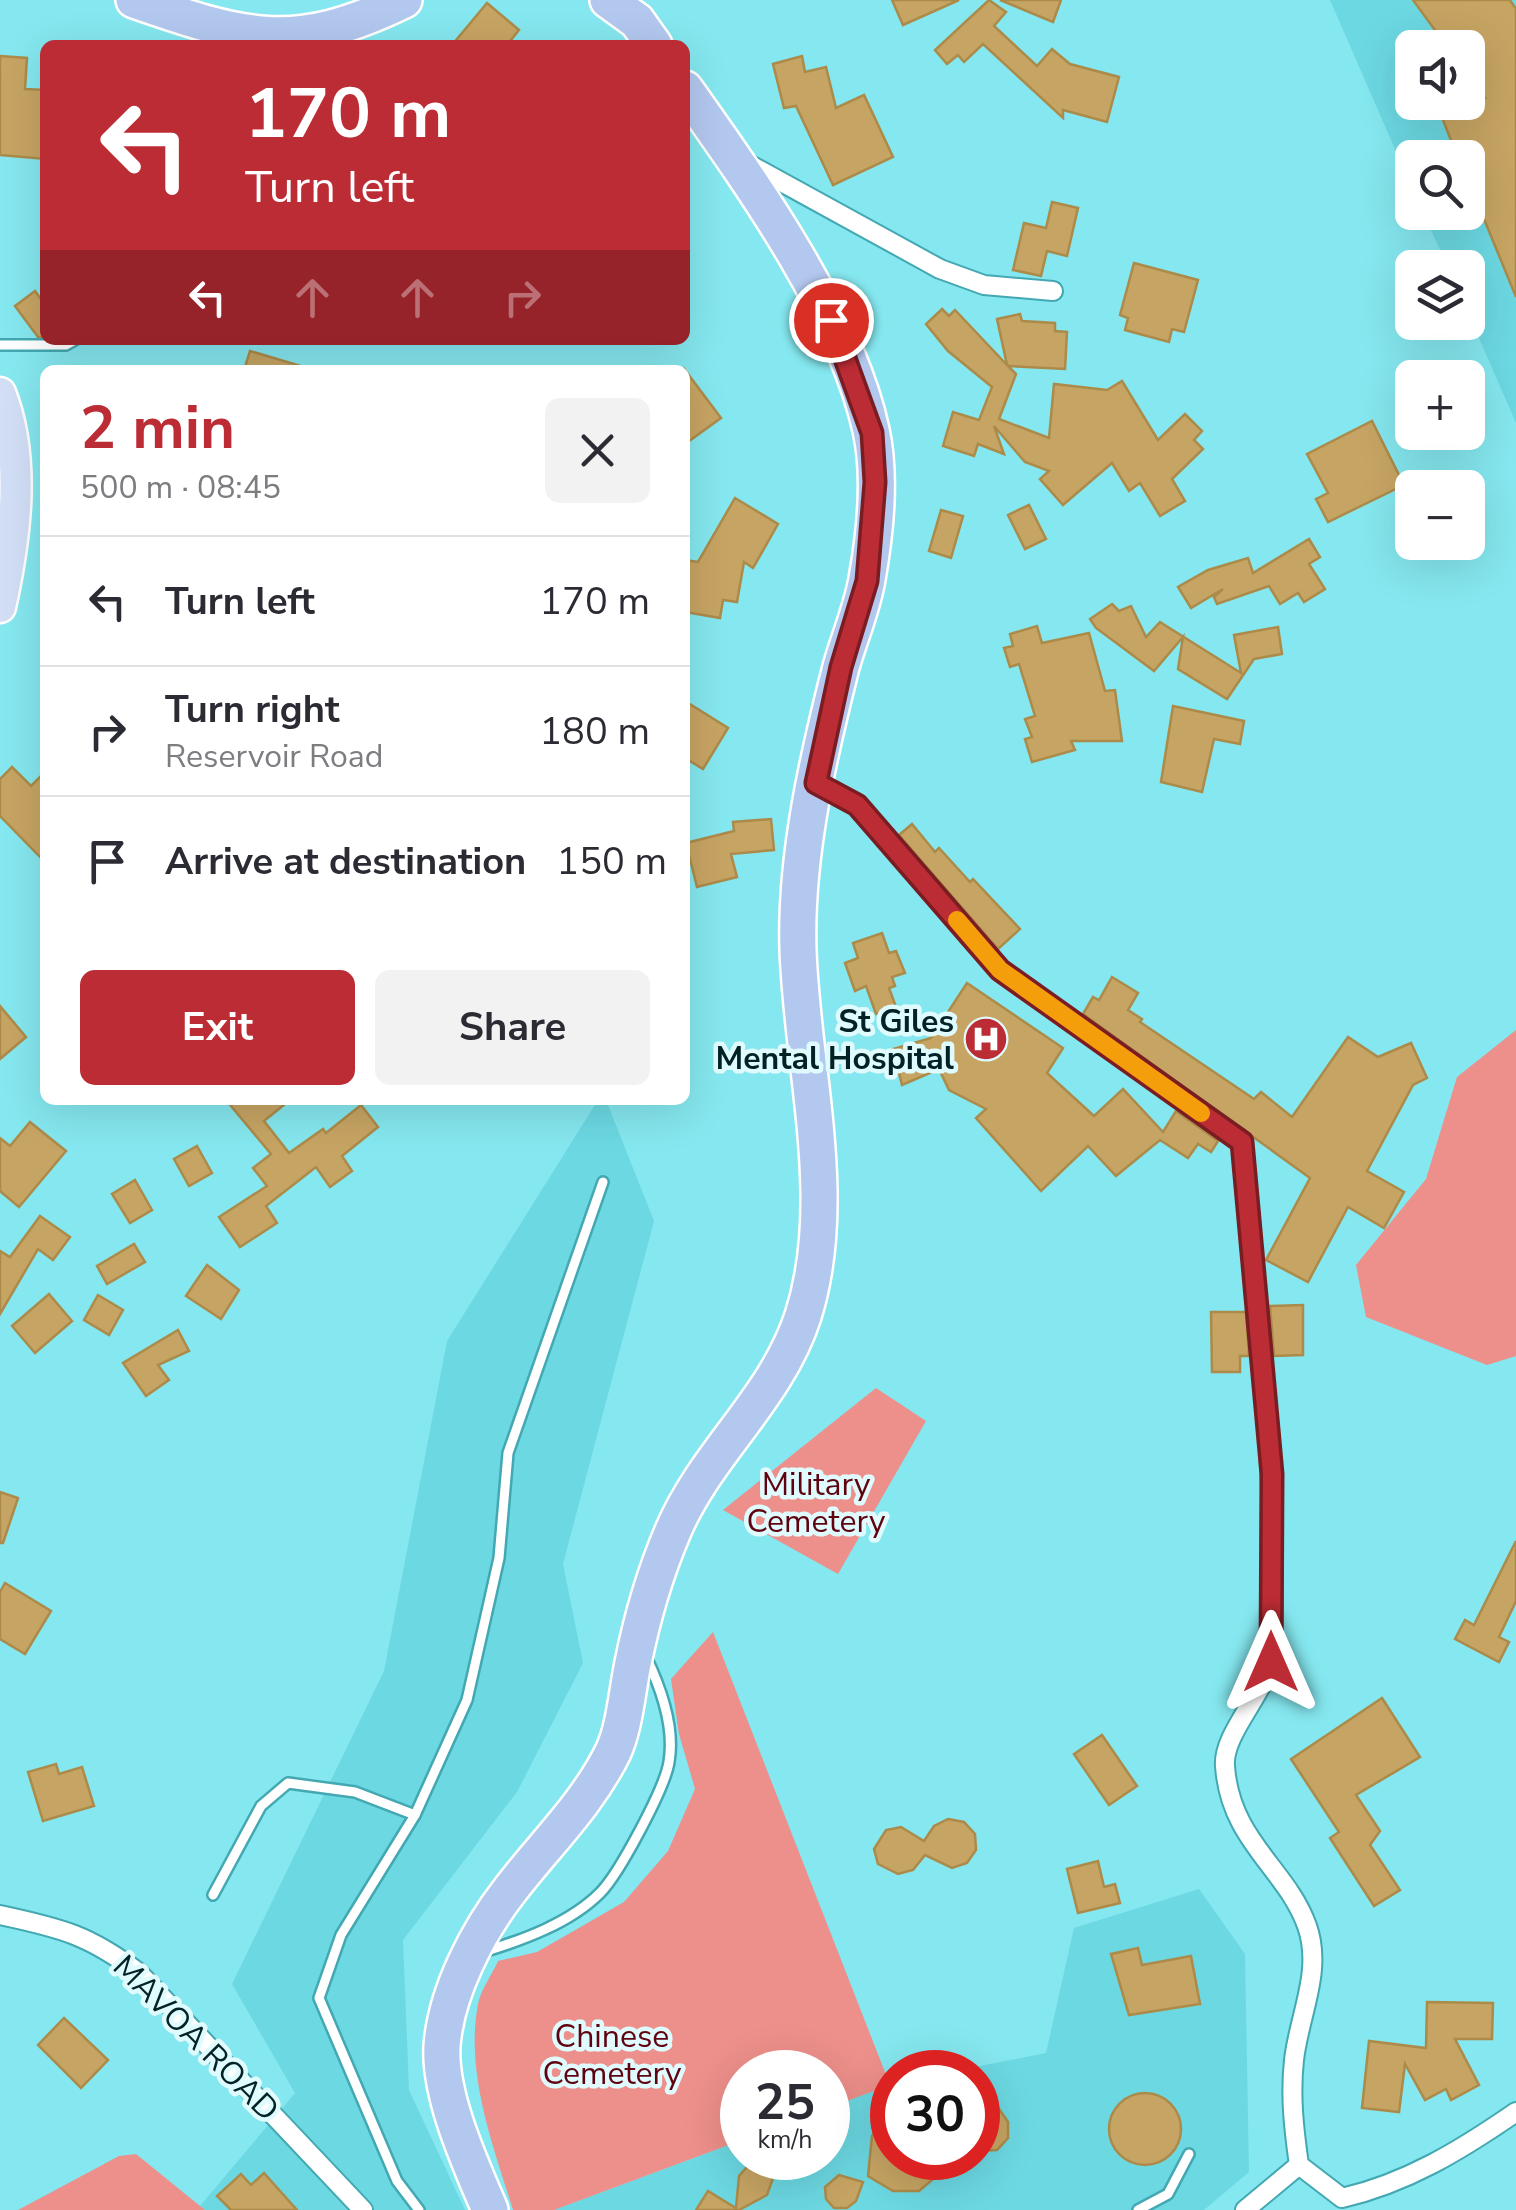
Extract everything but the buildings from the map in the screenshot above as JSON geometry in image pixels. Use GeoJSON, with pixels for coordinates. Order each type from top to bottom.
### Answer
{"type":"FeatureCollection","features":[{"type":"Feature","properties":{"kind":"highway"},"geometry":{"type":"LineString","coordinates":[[153,3],[223,31],[279,38],[344,24],[401,1]]}},
{"type":"Feature","properties":{"kind":"highway"},"geometry":{"type":"LineString","coordinates":[[490,2210],[458,2132],[442,2047],[466,1956],[510,1890],[568,1825],[615,1748],[638,1638],[673,1530],[688,1498],[754,1413],[782,1365],[802,1320],[814,1272],[818,1218],[798,948],[816,783],[841,667],[867,581],[875,482],[872,433],[831,320],[731,154],[690,96]]}},
{"type":"Feature","properties":{"kind":"main road"},"geometry":{"type":"LineString","coordinates":[[0,393],[7,410],[16,490],[10,560],[0,607]]}},
{"type":"Feature","properties":{"kind":"street"},"geometry":{"type":"LineString","coordinates":[[731,154],[940,269],[984,285],[1053,291]]}},
{"type":"Feature","properties":{"kind":"street"},"geometry":{"type":"LineString","coordinates":[[816,783],[857,805],[1000,970],[1242,1142],[1272,1474],[1271,1662],[1224,1762],[1232,1803],[1254,1850],[1307,1926],[1313,1971],[1294,2058],[1291,2114],[1299,2165],[1347,2204],[1396,2184],[1516,2112]]}},
{"type":"Feature","properties":{"kind":"street","name":"MAVOA ROAD"},"geometry":{"type":"LineString","coordinates":[[0,1915],[57,1927],[98,1942],[139,1973],[363,2210]]}},
{"type":"Feature","properties":{"kind":"street"},"geometry":{"type":"LineString","coordinates":[[1245,2210],[1299,2165]]}},
{"type":"Feature","properties":{"kind":"lane"},"geometry":{"type":"LineString","coordinates":[[0,345],[66,345]]}},
{"type":"Feature","properties":{"kind":"lane"},"geometry":{"type":"LineString","coordinates":[[419,2210],[397,2181],[319,1998],[341,1935],[416,1815],[467,1700],[500,1558],[508,1453],[603,1182]]}},
{"type":"Feature","properties":{"kind":"lane"},"geometry":{"type":"LineString","coordinates":[[466,1956],[530,1938],[601,1892],[640,1830],[669,1762],[664,1695],[638,1638]]}},
{"type":"Feature","properties":{"kind":"lane"},"geometry":{"type":"LineString","coordinates":[[213,1895],[261,1806],[288,1783],[356,1792],[416,1815]]}},
{"type":"Feature","properties":{"kind":"lane"},"geometry":{"type":"LineString","coordinates":[[1138,2210],[1168,2194],[1190,2154]]}},
{"type":"Feature","properties":{"kind":"shaded area"},"geometry":{"type":"Polygon","coordinates":[[[1330,0],[1516,0],[1516,423],[1480,340],[1485,340],[1485,250],[1440,250],[1431,230],[1485,230],[1485,140],[1395,140],[1395,149],[1330,0]]]}},
{"type":"Feature","properties":{"kind":"shaded area"},"geometry":{"type":"Polygon","coordinates":[[[595,1105],[608,1105],[654,1221],[563,1564],[583,1663],[517,1792],[403,1940],[409,2090],[465,2210],[205,2210],[200,2206],[295,2093],[232,1984],[384,1671],[447,1341],[595,1105]]]}},
{"type":"Feature","properties":{"kind":"shaded area"},"geometry":{"type":"Polygon","coordinates":[[[1199,1889],[1245,1954],[1249,2172],[1204,2210],[554,2210],[720,2148],[720,2180],[850,2180],[850,2100],[870,2092],[870,2180],[1000,2180],[1000,2062],[1046,2053],[1074,1928],[1199,1889]]]}},
{"type":"Feature","properties":{"kind":"green space"},"geometry":{"type":"Polygon","coordinates":[[[1516,1030],[1516,1356],[1487,1365],[1366,1317],[1356,1265],[1426,1179],[1457,1077],[1516,1030]]]}},
{"type":"Feature","properties":{"kind":"green space","name":"Military Cemetery"},"geometry":{"type":"Polygon","coordinates":[[[876,1388],[926,1421],[838,1574],[723,1510],[876,1388]]]}},
{"type":"Feature","properties":{"kind":"green space","name":"Chinese Cemetery"},"geometry":{"type":"Polygon","coordinates":[[[713,1632],[876,2050],[870,2050],[870,2092],[850,2100],[850,2050],[720,2050],[720,2148],[554,2210],[513,2210],[478,2082],[475,2030],[479,1998],[498,1961],[537,1952],[624,1902],[668,1851],[695,1789],[679,1734],[671,1679],[713,1632]]]}},
{"type":"Feature","properties":{"kind":"green space"},"geometry":{"type":"Polygon","coordinates":[[[136,2154],[205,2210],[18,2210],[119,2156],[136,2154]]]}},
{"type":"Feature","properties":{"kind":"slow traffic"},"geometry":{"type":"LineString","coordinates":[[957,920],[1000,970],[1201,1113]]}},
{"type":"Feature","properties":{"kind":"place","name":"St Giles Mental Hospital"},"geometry":{"type":"Point","coordinates":[986,1039]}},
{"type":"Feature","properties":{"kind":"route"},"geometry":{"type":"LineString","coordinates":[[831,320],[872,433],[875,482],[867,581],[841,667],[816,783],[857,805],[1000,970],[1242,1142],[1272,1474],[1271,1662]]}}]}
